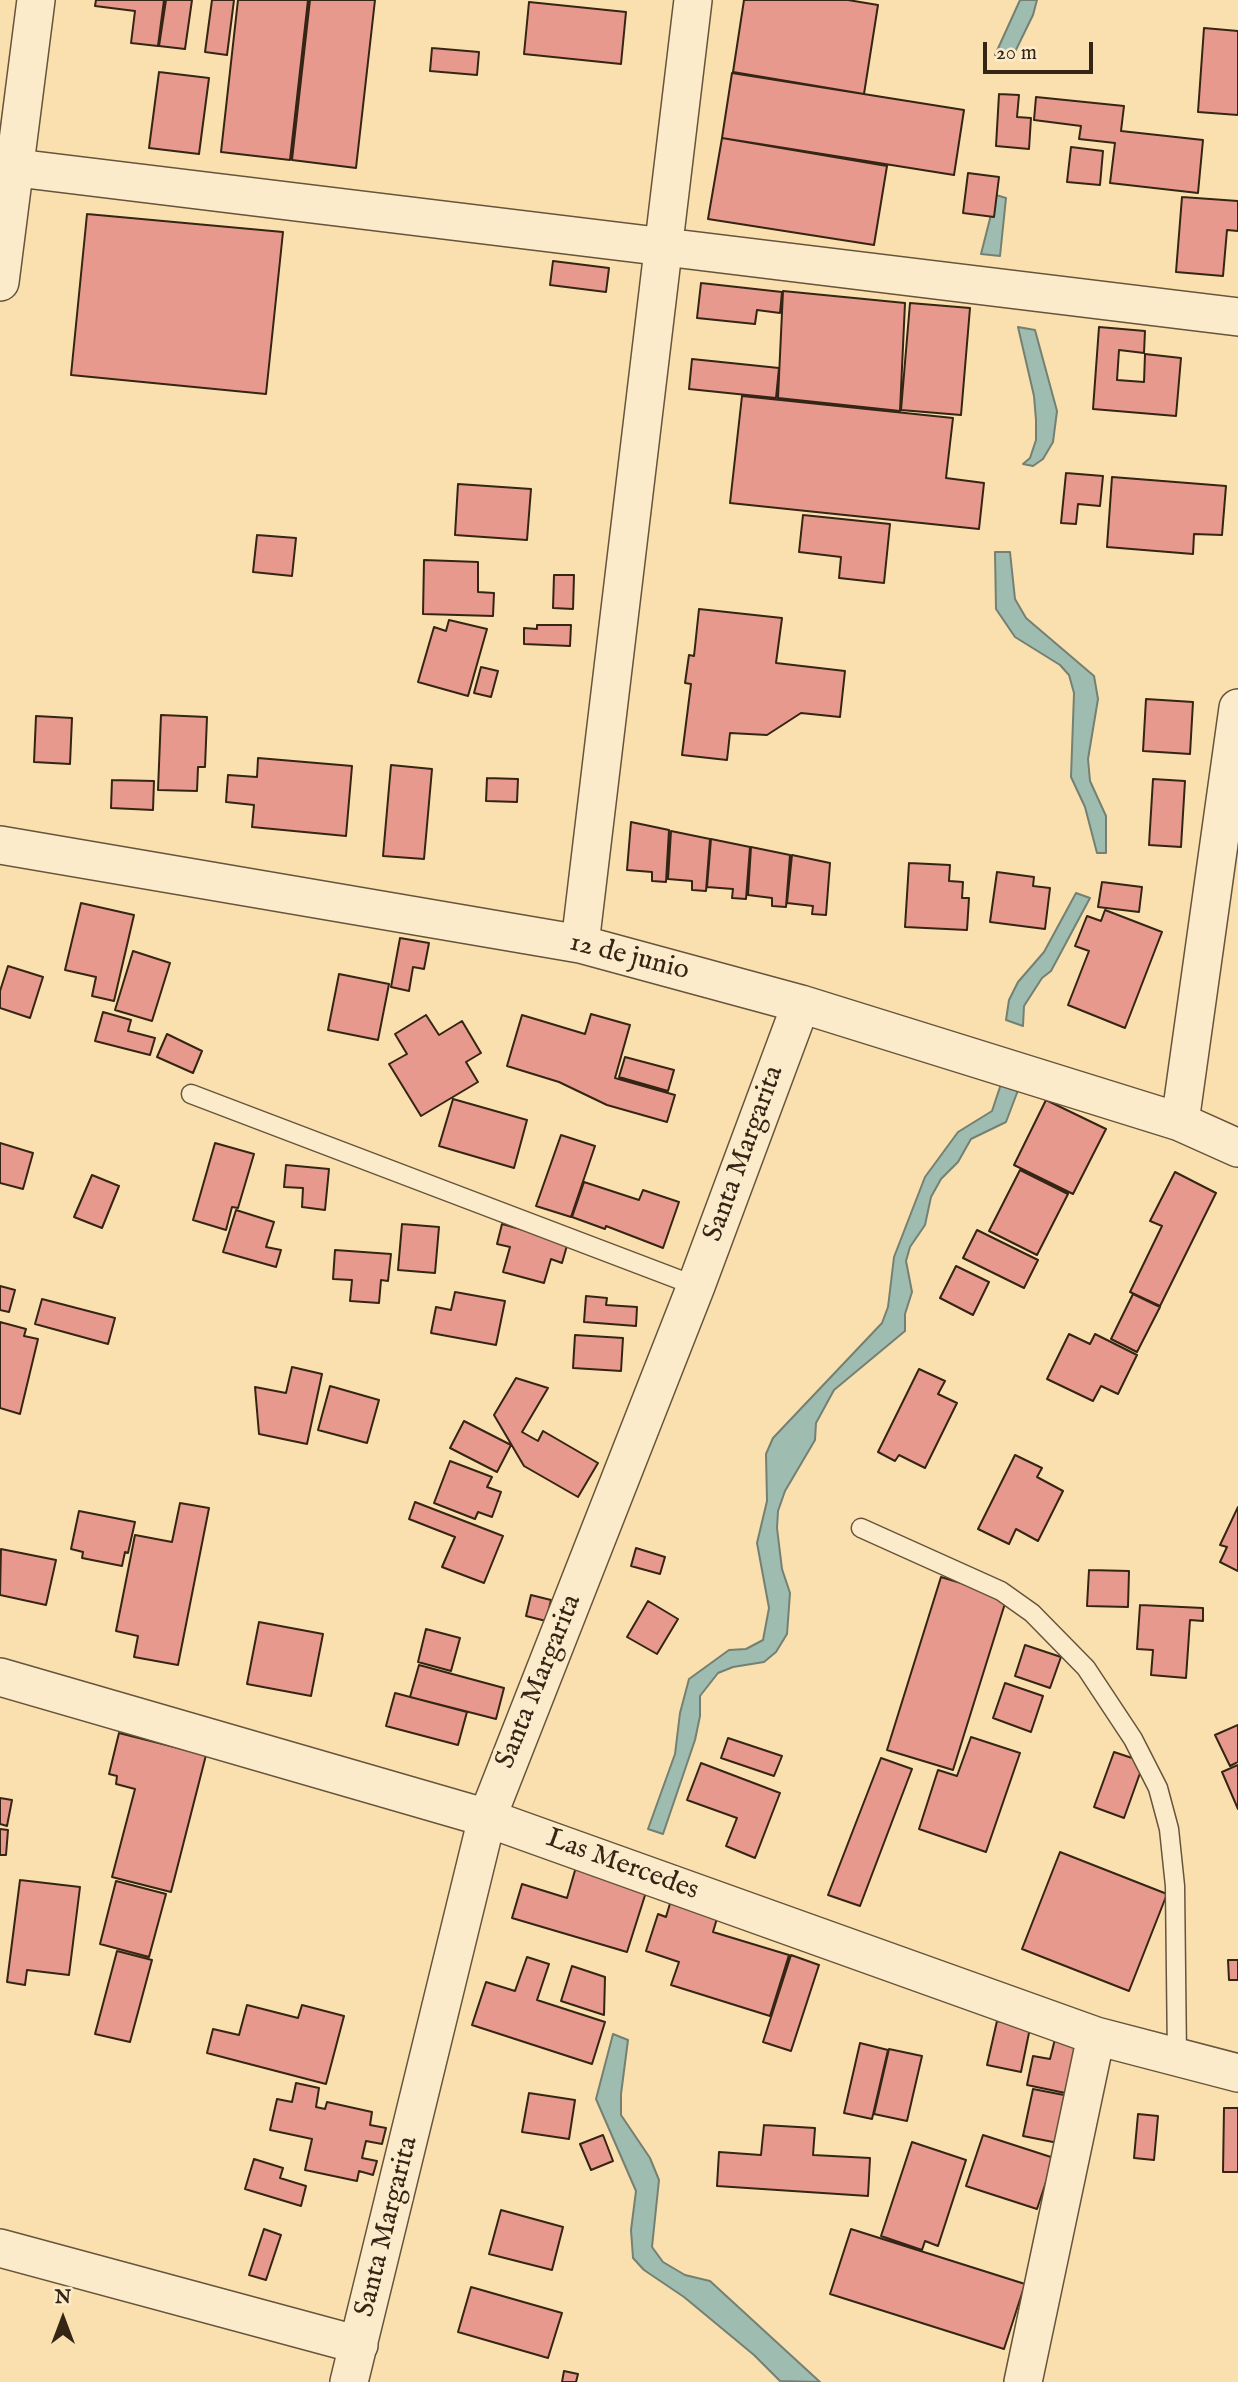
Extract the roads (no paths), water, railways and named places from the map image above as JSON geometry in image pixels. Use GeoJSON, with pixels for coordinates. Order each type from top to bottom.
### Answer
{"type":"FeatureCollection","features":[{"type":"Feature","properties":{"kind":"street"},"geometry":{"type":"LineString","coordinates":[[0,282],[17,168],[36,0]]}},
{"type":"Feature","properties":{"kind":"street"},"geometry":{"type":"LineString","coordinates":[[580,944],[693,0]]}},
{"type":"Feature","properties":{"kind":"street"},"geometry":{"type":"LineString","coordinates":[[17,168],[1238,317]]}},
{"type":"Feature","properties":{"kind":"street"},"geometry":{"type":"LineString","coordinates":[[1180,1122],[1231,811],[1238,708]]}},
{"type":"Feature","properties":{"kind":"street","name":"12 de junio"},"geometry":{"type":"LineString","coordinates":[[0,845],[580,944],[801,1004],[1180,1122],[1238,1148]]}},
{"type":"Feature","properties":{"kind":"street","name":"Santa Margarita"},"geometry":{"type":"LineString","coordinates":[[349,2382],[487,1818],[696,1286],[801,1004]]}},
{"type":"Feature","properties":{"kind":"street","name":"Las Mercedes"},"geometry":{"type":"LineString","coordinates":[[0,1677],[487,1818],[1096,2036],[1238,2073]]}},
{"type":"Feature","properties":{"kind":"street"},"geometry":{"type":"LineString","coordinates":[[1023,2382],[1096,2036]]}},
{"type":"Feature","properties":{"kind":"street"},"geometry":{"type":"LineString","coordinates":[[0,2248],[359,2344]]}},
{"type":"Feature","properties":{"kind":"lane"},"geometry":{"type":"LineString","coordinates":[[191,1094],[696,1286]]}},
{"type":"Feature","properties":{"kind":"lane"},"geometry":{"type":"LineString","coordinates":[[861,1528],[1001,1591],[1032,1613],[1086,1668],[1133,1739],[1158,1788],[1169,1829],[1175,1886],[1177,2057]]}}]}
